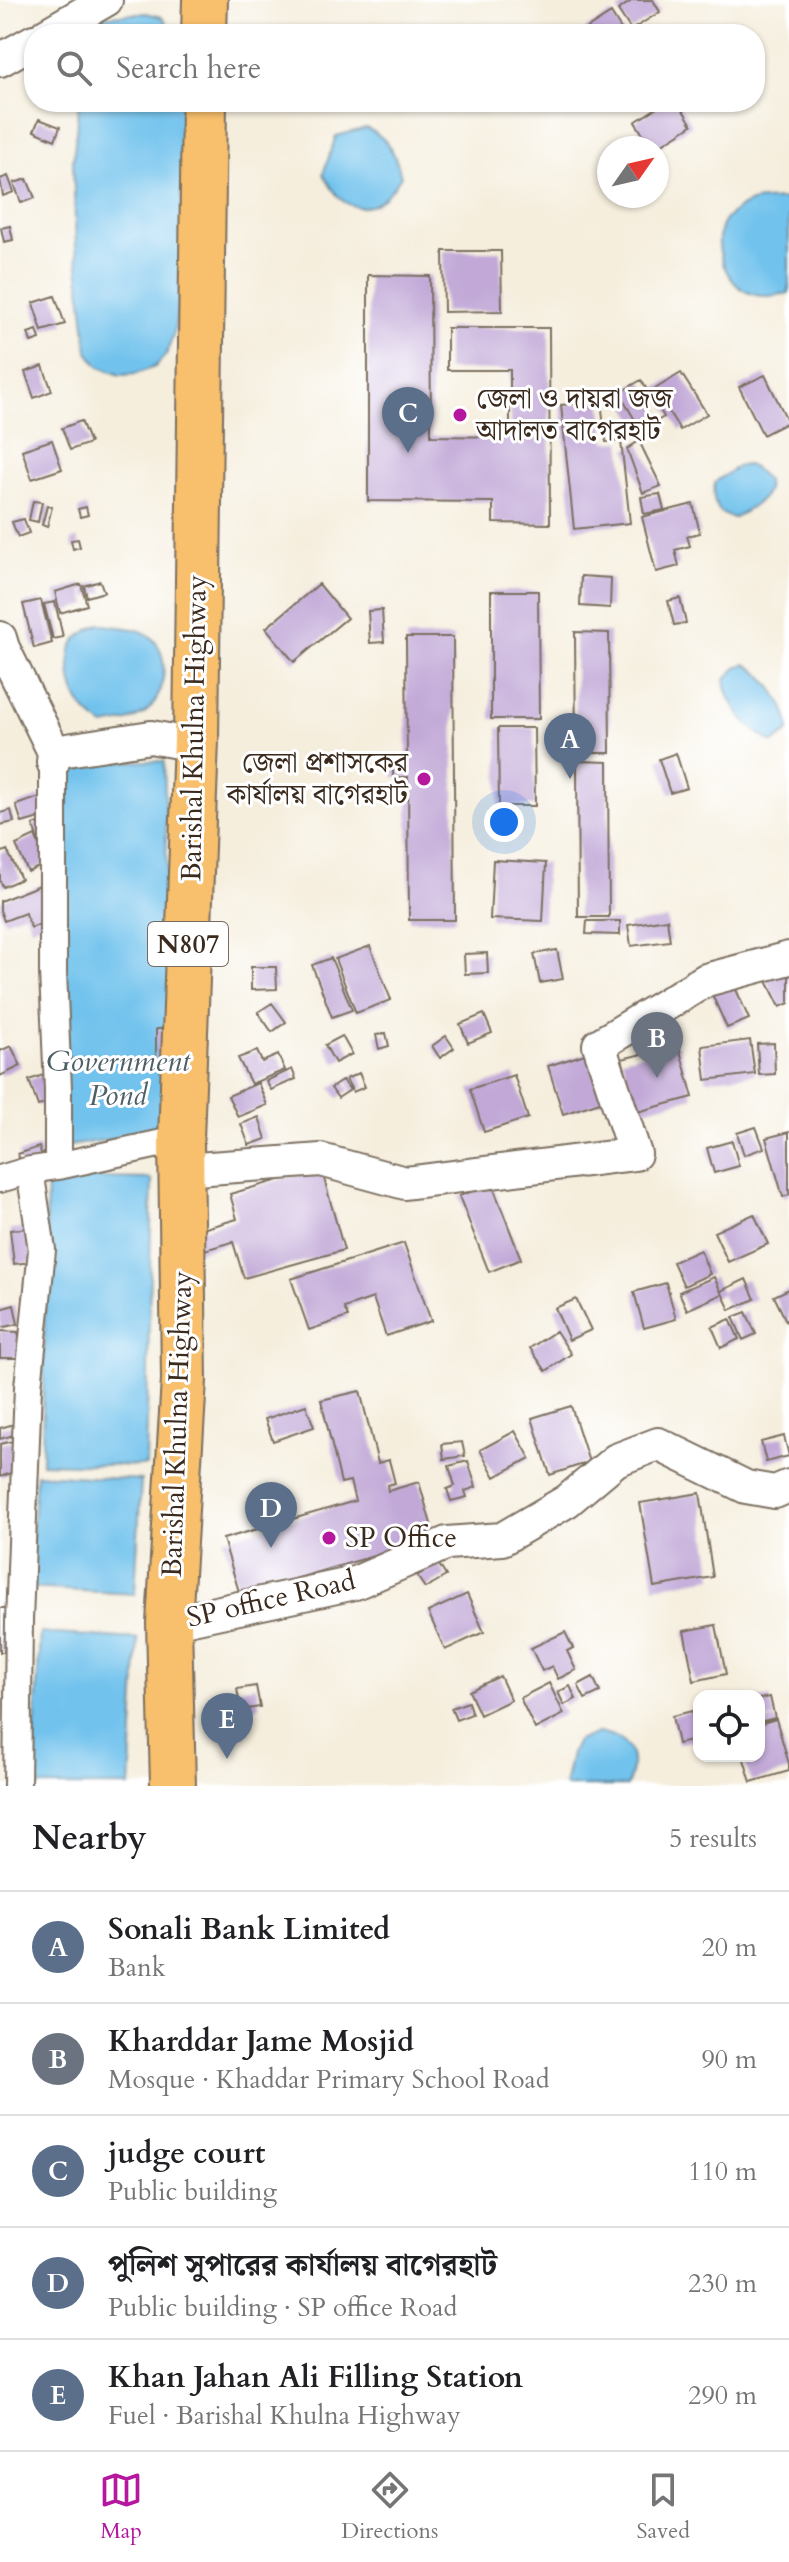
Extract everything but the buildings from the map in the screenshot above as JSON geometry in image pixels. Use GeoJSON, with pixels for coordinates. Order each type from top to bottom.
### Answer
{"type":"FeatureCollection","features":[{"type":"Feature","properties":{"kind":"highway"},"geometry":{"type":"LineString","coordinates":[[204,24],[205,0]]}},
{"type":"Feature","properties":{"kind":"highway","name":"Barishal Khulna Highway"},"geometry":{"type":"LineString","coordinates":[[173,1786],[169,1623],[184,1380],[182,1154],[196,740],[204,112]]}},
{"type":"Feature","properties":{"kind":"street"},"geometry":{"type":"LineString","coordinates":[[64,24],[106,0]]}},
{"type":"Feature","properties":{"kind":"street"},"geometry":{"type":"LineString","coordinates":[[0,60],[24,47]]}},
{"type":"Feature","properties":{"kind":"street"},"geometry":{"type":"LineString","coordinates":[[0,638],[54,757],[53,972],[58,1166]]}},
{"type":"Feature","properties":{"kind":"street"},"geometry":{"type":"LineString","coordinates":[[54,757],[151,737],[178,742],[196,740]]}},
{"type":"Feature","properties":{"kind":"street"},"geometry":{"type":"LineString","coordinates":[[0,1179],[58,1166],[182,1154],[321,1160],[405,1183],[635,1154],[599,1045],[706,980],[789,958]]}},
{"type":"Feature","properties":{"kind":"street"},"geometry":{"type":"LineString","coordinates":[[17,1786],[19,1621],[28,1387],[42,1250],[30,1170]]}},
{"type":"Feature","properties":{"kind":"street","name":"SP office Road"},"geometry":{"type":"LineString","coordinates":[[169,1623],[355,1583],[447,1543],[502,1539],[567,1501],[616,1460],[658,1444],[746,1487],[775,1492],[789,1486]]}},
{"type":"Feature","properties":{"kind":"water"},"geometry":{"type":"Polygon","coordinates":[[[146,13],[162,17],[167,24],[92,24],[96,17],[146,13]]]}},
{"type":"Feature","properties":{"kind":"water"},"geometry":{"type":"Polygon","coordinates":[[[78,112],[184,112],[181,285],[174,333],[166,355],[155,367],[136,374],[120,375],[99,367],[88,352],[76,247],[73,162],[78,112]]]}},
{"type":"Feature","properties":{"kind":"water"},"geometry":{"type":"Polygon","coordinates":[[[366,128],[380,136],[390,147],[401,176],[384,198],[362,207],[343,201],[323,174],[336,136],[366,128]]]}},
{"type":"Feature","properties":{"kind":"water"},"geometry":{"type":"Polygon","coordinates":[[[789,199],[789,293],[766,296],[743,290],[724,266],[719,245],[722,225],[735,211],[751,202],[789,199]]]}},
{"type":"Feature","properties":{"kind":"water"},"geometry":{"type":"Polygon","coordinates":[[[748,465],[760,473],[767,488],[760,501],[734,518],[722,513],[716,505],[715,482],[738,466],[748,465]]]}},
{"type":"Feature","properties":{"kind":"water"},"geometry":{"type":"Polygon","coordinates":[[[100,624],[138,630],[152,638],[164,668],[160,690],[149,709],[134,719],[104,726],[82,707],[70,672],[70,652],[74,643],[82,634],[100,624]]]}},
{"type":"Feature","properties":{"kind":"water"},"geometry":{"type":"Polygon","coordinates":[[[746,664],[769,684],[785,712],[789,731],[773,743],[756,732],[730,699],[725,679],[739,666],[746,664]]]}},
{"type":"Feature","properties":{"kind":"water","name":"Government Pond"},"geometry":{"type":"Polygon","coordinates":[[[164,761],[174,1129],[63,1147],[59,762],[164,761]]]}},
{"type":"Feature","properties":{"kind":"water","name":"Government Pond"},"geometry":{"type":"Polygon","coordinates":[[[47,1177],[152,1179],[146,1466],[42,1463],[47,1177]]]}},
{"type":"Feature","properties":{"kind":"water"},"geometry":{"type":"Polygon","coordinates":[[[36,1474],[141,1480],[135,1594],[29,1588],[36,1474]]]}},
{"type":"Feature","properties":{"kind":"water"},"geometry":{"type":"Polygon","coordinates":[[[40,1633],[138,1639],[130,1786],[32,1786],[40,1633]]]}},
{"type":"Feature","properties":{"kind":"water"},"geometry":{"type":"Polygon","coordinates":[[[597,1733],[617,1738],[629,1749],[632,1766],[627,1786],[564,1786],[571,1753],[577,1741],[597,1733]]]}},
{"type":"Feature","properties":{"kind":"place","name":"জেলা ও দায়রা জজ আদালত বাগেরহাট"},"geometry":{"type":"Point","coordinates":[460,415]}},
{"type":"Feature","properties":{"kind":"place","name":"judge court"},"geometry":{"type":"Point","coordinates":[408,453]}},
{"type":"Feature","properties":{"kind":"place","name":"জেলা প্রশাসকের কার্যালয় বাগেরহাট"},"geometry":{"type":"Point","coordinates":[424,779]}},
{"type":"Feature","properties":{"kind":"place","name":"Sonali Bank Limited"},"geometry":{"type":"Point","coordinates":[570,779]}},
{"type":"Feature","properties":{"kind":"place","name":"Kharddar Jame Mosjid"},"geometry":{"type":"Point","coordinates":[657,1078]}},
{"type":"Feature","properties":{"kind":"place","name":"SP Office"},"geometry":{"type":"Point","coordinates":[329,1538]}},
{"type":"Feature","properties":{"kind":"place","name":"পুলিশ সুপারের কার্যালয় বাগেরহাট"},"geometry":{"type":"Point","coordinates":[271,1548]}},
{"type":"Feature","properties":{"kind":"place","name":"Khan Jahan Ali Filling Station"},"geometry":{"type":"Point","coordinates":[227,1759]}}]}
